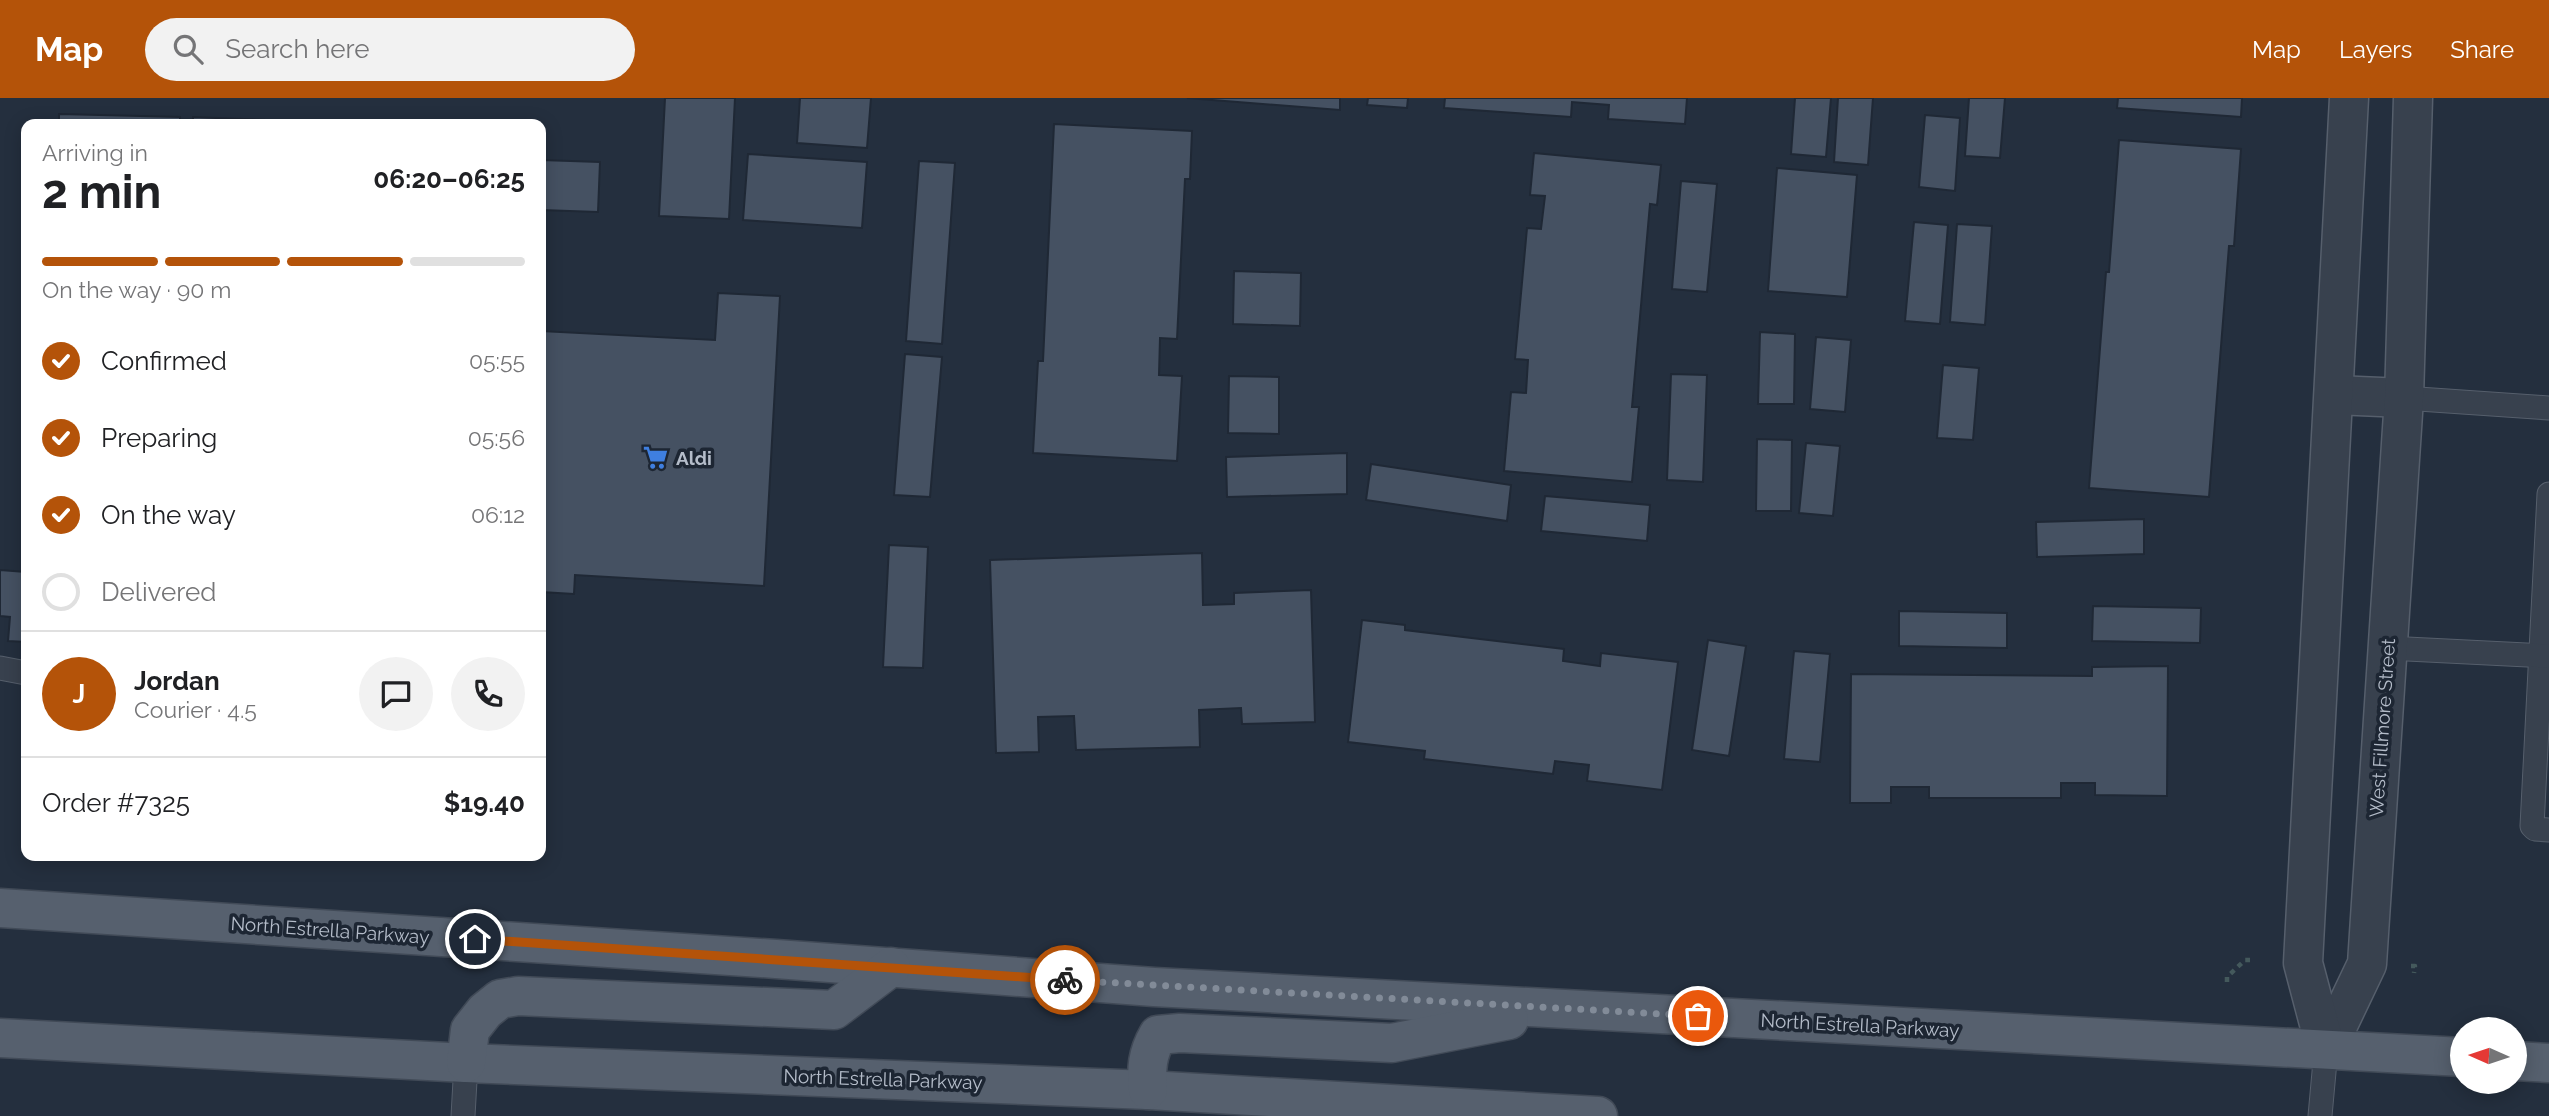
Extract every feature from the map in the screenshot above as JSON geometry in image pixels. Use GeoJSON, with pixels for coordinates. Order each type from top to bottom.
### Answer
{"type":"FeatureCollection","features":[{"type":"Feature","properties":{"kind":"main road","name":"North Estrella Parkway"},"geometry":{"type":"LineString","coordinates":[[0,908],[1154,987],[2450,1056]]}},
{"type":"Feature","properties":{"kind":"main road"},"geometry":{"type":"LineString","coordinates":[[466,1063],[470,1030],[485,1011],[500,999],[518,996],[834,1010],[891,967]]}},
{"type":"Feature","properties":{"kind":"main road"},"geometry":{"type":"LineString","coordinates":[[1148,1090],[1146,1068],[1150,1048],[1158,1035],[1180,1033],[1392,1044],[1563,1008]]}},
{"type":"Feature","properties":{"kind":"main road","name":"North Estrella Parkway"},"geometry":{"type":"LineString","coordinates":[[0,1038],[466,1063],[1148,1090],[1598,1116]]}},
{"type":"Feature","properties":{"kind":"main road"},"geometry":{"type":"LineString","coordinates":[[2527,1061],[2549,1063]]}},
{"type":"Feature","properties":{"kind":"street","name":"West Fillmore Street"},"geometry":{"type":"LineString","coordinates":[[2326,1049],[2303,963],[2349,98]]}},
{"type":"Feature","properties":{"kind":"street","name":"West Fillmore Street"},"geometry":{"type":"LineString","coordinates":[[2326,1049],[2367,964],[2404,398],[2413,98]]}},
{"type":"Feature","properties":{"kind":"street"},"geometry":{"type":"LineString","coordinates":[[2335,395],[2404,398]]}},
{"type":"Feature","properties":{"kind":"lane"},"geometry":{"type":"LineString","coordinates":[[2404,398],[2549,408]]}},
{"type":"Feature","properties":{"kind":"lane"},"geometry":{"type":"LineString","coordinates":[[2549,494],[2545,656],[2532,825],[2535,829],[2549,830]]}},
{"type":"Feature","properties":{"kind":"lane"},"geometry":{"type":"LineString","coordinates":[[2387,648],[2545,656]]}},
{"type":"Feature","properties":{"kind":"lane"},"geometry":{"type":"LineString","coordinates":[[0,668],[21,672]]}},
{"type":"Feature","properties":{"kind":"lane","name":"West Fillmore Street"},"geometry":{"type":"LineString","coordinates":[[2320,1116],[2326,1049]]}},
{"type":"Feature","properties":{"kind":"lane"},"geometry":{"type":"LineString","coordinates":[[463,1116],[466,1063]]}},
{"type":"Feature","properties":{"kind":"path"},"geometry":{"type":"LineString","coordinates":[[2227,982],[2227,977],[2245,960],[2250,960]]}},
{"type":"Feature","properties":{"kind":"path"},"geometry":{"type":"LineString","coordinates":[[2411,966],[2415,966],[2414,973]]}},
{"type":"Feature","properties":{"kind":"building"},"geometry":{"type":"Polygon","coordinates":[[[665,98],[735,98],[729,219],[659,216],[665,98]]]}},
{"type":"Feature","properties":{"kind":"building"},"geometry":{"type":"Polygon","coordinates":[[[800,98],[871,98],[867,148],[797,143],[800,98]]]}},
{"type":"Feature","properties":{"kind":"building"},"geometry":{"type":"Polygon","coordinates":[[[1187,98],[1340,98],[1340,110],[1187,98]]]}},
{"type":"Feature","properties":{"kind":"building"},"geometry":{"type":"Polygon","coordinates":[[[1368,98],[1408,98],[1407,108],[1367,105],[1368,98]]]}},
{"type":"Feature","properties":{"kind":"building"},"geometry":{"type":"Polygon","coordinates":[[[1445,98],[1687,98],[1685,124],[1608,119],[1609,105],[1572,102],[1571,117],[1444,108],[1445,98]]]}},
{"type":"Feature","properties":{"kind":"building"},"geometry":{"type":"Polygon","coordinates":[[[1795,98],[1831,98],[1826,157],[1791,154],[1795,98]]]}},
{"type":"Feature","properties":{"kind":"building"},"geometry":{"type":"Polygon","coordinates":[[[1838,98],[1873,98],[1868,165],[1834,162],[1838,98]]]}},
{"type":"Feature","properties":{"kind":"building"},"geometry":{"type":"Polygon","coordinates":[[[1969,98],[2005,98],[2000,158],[1965,156],[1969,98]]]}},
{"type":"Feature","properties":{"kind":"building"},"geometry":{"type":"Polygon","coordinates":[[[2118,98],[2242,98],[2241,117],[2117,108],[2118,98]]]}},
{"type":"Feature","properties":{"kind":"building"},"geometry":{"type":"Polygon","coordinates":[[[59,114],[180,117],[180,119],[59,119],[59,114]]]}},
{"type":"Feature","properties":{"kind":"building"},"geometry":{"type":"Polygon","coordinates":[[[1925,115],[1960,118],[1955,191],[1919,187],[1925,115]]]}},
{"type":"Feature","properties":{"kind":"building"},"geometry":{"type":"Polygon","coordinates":[[[193,117],[241,119],[193,119],[193,117]]]}},
{"type":"Feature","properties":{"kind":"building"},"geometry":{"type":"Polygon","coordinates":[[[1054,124],[1192,131],[1190,179],[1185,179],[1177,339],[1160,338],[1159,375],[1182,376],[1177,461],[1033,453],[1038,361],[1043,361],[1054,124]]]}},
{"type":"Feature","properties":{"kind":"building"},"geometry":{"type":"Polygon","coordinates":[[[2119,140],[2241,149],[2234,246],[2229,246],[2209,497],[2089,488],[2119,140]]]}},
{"type":"Feature","properties":{"kind":"building"},"geometry":{"type":"Polygon","coordinates":[[[1534,153],[1661,165],[1657,205],[1650,204],[1632,407],[1639,407],[1632,482],[1504,471],[1511,392],[1526,393],[1528,360],[1515,359],[1527,228],[1541,229],[1545,196],[1530,195],[1534,153]]]}},
{"type":"Feature","properties":{"kind":"building"},"geometry":{"type":"Polygon","coordinates":[[[748,154],[867,162],[862,228],[743,220],[748,154]]]}},
{"type":"Feature","properties":{"kind":"building"},"geometry":{"type":"Polygon","coordinates":[[[546,160],[600,162],[598,212],[546,210],[546,160]]]}},
{"type":"Feature","properties":{"kind":"building"},"geometry":{"type":"Polygon","coordinates":[[[919,161],[955,163],[942,344],[906,341],[919,161]]]}},
{"type":"Feature","properties":{"kind":"building"},"geometry":{"type":"Polygon","coordinates":[[[1777,168],[1857,175],[1847,297],[1768,291],[1777,168]]]}},
{"type":"Feature","properties":{"kind":"building"},"geometry":{"type":"Polygon","coordinates":[[[1681,181],[1717,184],[1707,292],[1672,289],[1681,181]]]}},
{"type":"Feature","properties":{"kind":"building"},"geometry":{"type":"Polygon","coordinates":[[[1914,222],[1948,225],[1940,324],[1905,321],[1914,222]]]}},
{"type":"Feature","properties":{"kind":"building"},"geometry":{"type":"Polygon","coordinates":[[[1957,224],[1992,226],[1985,325],[1950,322],[1957,224]]]}},
{"type":"Feature","properties":{"kind":"building"},"geometry":{"type":"Polygon","coordinates":[[[1234,271],[1301,273],[1300,326],[1233,324],[1234,271]]]}},
{"type":"Feature","properties":{"kind":"building","name":"Aldi"},"geometry":{"type":"Polygon","coordinates":[[[718,293],[780,296],[764,586],[575,575],[574,594],[546,592],[546,331],[715,340],[718,293]]]}},
{"type":"Feature","properties":{"kind":"building"},"geometry":{"type":"Polygon","coordinates":[[[1760,332],[1795,334],[1794,404],[1758,404],[1760,332]]]}},
{"type":"Feature","properties":{"kind":"building"},"geometry":{"type":"Polygon","coordinates":[[[1816,337],[1851,340],[1845,412],[1810,409],[1816,337]]]}},
{"type":"Feature","properties":{"kind":"building"},"geometry":{"type":"Polygon","coordinates":[[[905,354],[942,357],[930,497],[894,495],[905,354]]]}},
{"type":"Feature","properties":{"kind":"building"},"geometry":{"type":"Polygon","coordinates":[[[1943,365],[1979,368],[1973,440],[1937,438],[1943,365]]]}},
{"type":"Feature","properties":{"kind":"building"},"geometry":{"type":"Polygon","coordinates":[[[1671,374],[1707,375],[1703,482],[1667,480],[1671,374]]]}},
{"type":"Feature","properties":{"kind":"building"},"geometry":{"type":"Polygon","coordinates":[[[1229,376],[1279,377],[1279,434],[1228,433],[1229,376]]]}},
{"type":"Feature","properties":{"kind":"building"},"geometry":{"type":"Polygon","coordinates":[[[1757,439],[1792,440],[1791,511],[1756,511],[1757,439]]]}},
{"type":"Feature","properties":{"kind":"building"},"geometry":{"type":"Polygon","coordinates":[[[1806,443],[1840,446],[1833,516],[1799,513],[1806,443]]]}},
{"type":"Feature","properties":{"kind":"building"},"geometry":{"type":"Polygon","coordinates":[[[1347,453],[1347,494],[1227,497],[1226,457],[1347,453]]]}},
{"type":"Feature","properties":{"kind":"building"},"geometry":{"type":"Polygon","coordinates":[[[1371,464],[1511,485],[1507,521],[1366,500],[1371,464]]]}},
{"type":"Feature","properties":{"kind":"building"},"geometry":{"type":"Polygon","coordinates":[[[1545,496],[1650,505],[1647,541],[1541,531],[1545,496]]]}},
{"type":"Feature","properties":{"kind":"building"},"geometry":{"type":"Polygon","coordinates":[[[2144,519],[2144,554],[2037,557],[2036,522],[2144,519]]]}},
{"type":"Feature","properties":{"kind":"building"},"geometry":{"type":"Polygon","coordinates":[[[889,545],[928,547],[923,668],[883,667],[889,545]]]}},
{"type":"Feature","properties":{"kind":"building"},"geometry":{"type":"Polygon","coordinates":[[[1202,553],[1203,605],[1234,604],[1234,593],[1311,590],[1315,722],[1242,724],[1241,708],[1199,710],[1200,747],[1076,750],[1074,716],[1038,717],[1039,752],[996,753],[990,560],[1202,553]]]}},
{"type":"Feature","properties":{"kind":"building"},"geometry":{"type":"Polygon","coordinates":[[[0,570],[21,572],[21,642],[8,641],[10,617],[0,616],[0,570]]]}},
{"type":"Feature","properties":{"kind":"building"},"geometry":{"type":"Polygon","coordinates":[[[2093,606],[2201,608],[2200,643],[2092,641],[2093,606]]]}},
{"type":"Feature","properties":{"kind":"building"},"geometry":{"type":"Polygon","coordinates":[[[1899,611],[2007,613],[2007,648],[1899,646],[1899,611]]]}},
{"type":"Feature","properties":{"kind":"building"},"geometry":{"type":"Polygon","coordinates":[[[1362,620],[1405,625],[1405,630],[1564,649],[1563,661],[1600,666],[1601,653],[1678,662],[1662,790],[1587,781],[1589,765],[1555,761],[1553,774],[1424,759],[1425,751],[1348,742],[1362,620]]]}},
{"type":"Feature","properties":{"kind":"building"},"geometry":{"type":"Polygon","coordinates":[[[1708,640],[1746,646],[1729,756],[1692,750],[1708,640]]]}},
{"type":"Feature","properties":{"kind":"building"},"geometry":{"type":"Polygon","coordinates":[[[1794,651],[1830,654],[1820,762],[1784,759],[1794,651]]]}},
{"type":"Feature","properties":{"kind":"building"},"geometry":{"type":"Polygon","coordinates":[[[2168,666],[2167,796],[2095,795],[2095,783],[2061,783],[2061,798],[1929,798],[1929,787],[1891,787],[1891,803],[1850,803],[1851,674],[2092,676],[2092,667],[2168,666]]]}},
{"type":"Feature","properties":{"kind":"way so far"},"geometry":{"type":"LineString","coordinates":[[1065,980],[1698,1016]]}},
{"type":"Feature","properties":{"kind":"place","name":"Aldi"},"geometry":{"type":"Point","coordinates":[656,458]}},
{"type":"Feature","properties":{"kind":"route"},"geometry":{"type":"LineString","coordinates":[[475,939],[1065,980]]}}]}
